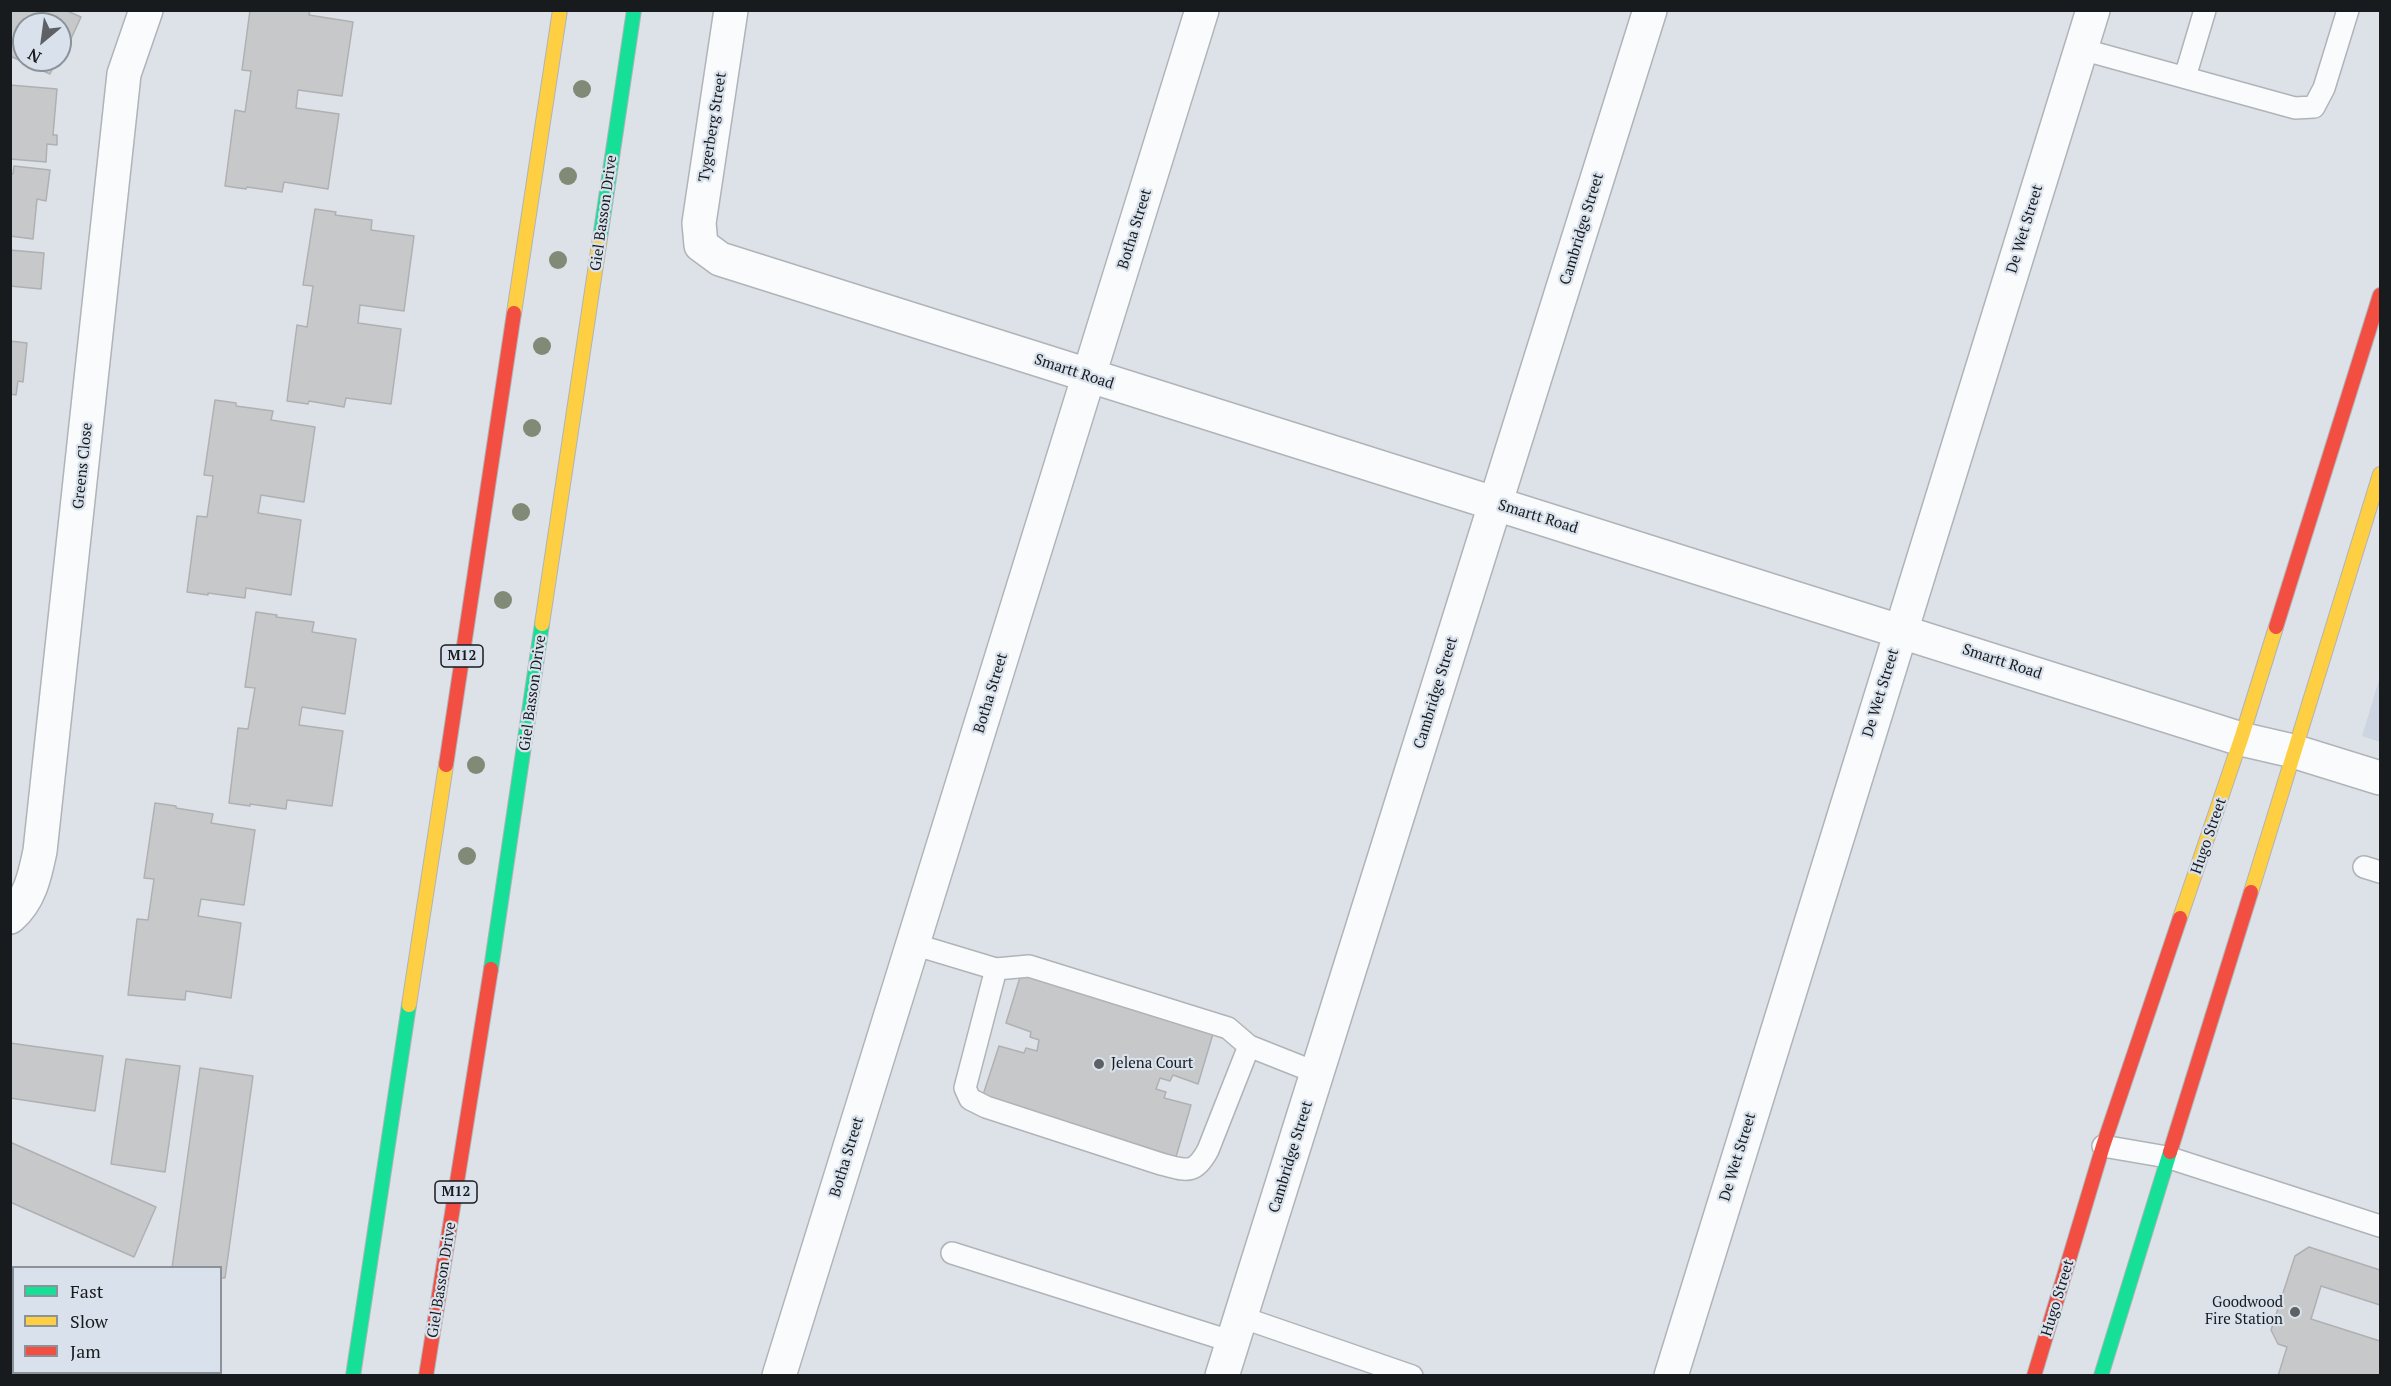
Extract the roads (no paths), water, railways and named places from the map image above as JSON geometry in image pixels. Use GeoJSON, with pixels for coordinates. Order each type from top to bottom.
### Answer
{"type":"FeatureCollection","features":[{"type":"Feature","properties":{"kind":"main road","name":"M12"},"geometry":{"type":"LineString","coordinates":[[353,1376],[560,10]]}},
{"type":"Feature","properties":{"kind":"main road","name":"Giel Basson Drive"},"geometry":{"type":"LineString","coordinates":[[426,1376],[486,1009],[634,10]]}},
{"type":"Feature","properties":{"kind":"main road","name":"Hugo Street"},"geometry":{"type":"LineString","coordinates":[[2034,1376],[2103,1146],[2241,739],[2380,295]]}},
{"type":"Feature","properties":{"kind":"main road"},"geometry":{"type":"LineString","coordinates":[[2101,1376],[2380,474]]}},
{"type":"Feature","properties":{"kind":"street","name":"Greens Close"},"geometry":{"type":"LineString","coordinates":[[10,917],[20,909],[33,882],[40,851],[124,74],[146,10]]}},
{"type":"Feature","properties":{"kind":"street","name":"Tygerberg Street"},"geometry":{"type":"LineString","coordinates":[[701,244],[699,223],[731,10]]}},
{"type":"Feature","properties":{"kind":"street","name":"Botha Street"},"geometry":{"type":"LineString","coordinates":[[779,1376],[1202,10]]}},
{"type":"Feature","properties":{"kind":"street","name":"Cambridge Street"},"geometry":{"type":"LineString","coordinates":[[1222,1376],[1650,10]]}},
{"type":"Feature","properties":{"kind":"street","name":"De Wet Street"},"geometry":{"type":"LineString","coordinates":[[1671,1376],[2093,10]]}},
{"type":"Feature","properties":{"kind":"street","name":"Smartt Road"},"geometry":{"type":"LineString","coordinates":[[701,244],[720,260],[1901,630],[2241,739],[2293,751],[2380,778]]}},
{"type":"Feature","properties":{"kind":"lane"},"geometry":{"type":"LineString","coordinates":[[2185,76],[2205,10]]}},
{"type":"Feature","properties":{"kind":"lane"},"geometry":{"type":"LineString","coordinates":[[2080,49],[2295,108],[2314,106],[2324,88],[2348,10]]}},
{"type":"Feature","properties":{"kind":"lane"},"geometry":{"type":"LineString","coordinates":[[913,944],[996,969],[1029,966],[1228,1028],[1249,1046],[1317,1073]]}},
{"type":"Feature","properties":{"kind":"lane"},"geometry":{"type":"LineString","coordinates":[[996,969],[965,1088],[970,1099],[986,1107],[1161,1164],[1187,1171],[1200,1166],[1249,1046]]}},
{"type":"Feature","properties":{"kind":"lane"},"geometry":{"type":"LineString","coordinates":[[2103,1146],[2167,1157],[2380,1226]]}},
{"type":"Feature","properties":{"kind":"lane"},"geometry":{"type":"LineString","coordinates":[[952,1253],[1412,1376]]}},
{"type":"Feature","properties":{"kind":"place","name":"Jelena Court"},"geometry":{"type":"Point","coordinates":[1099,1064]}},
{"type":"Feature","properties":{"kind":"place","name":"Goodwood Fire Station"},"geometry":{"type":"Point","coordinates":[2295,1312]}}]}
